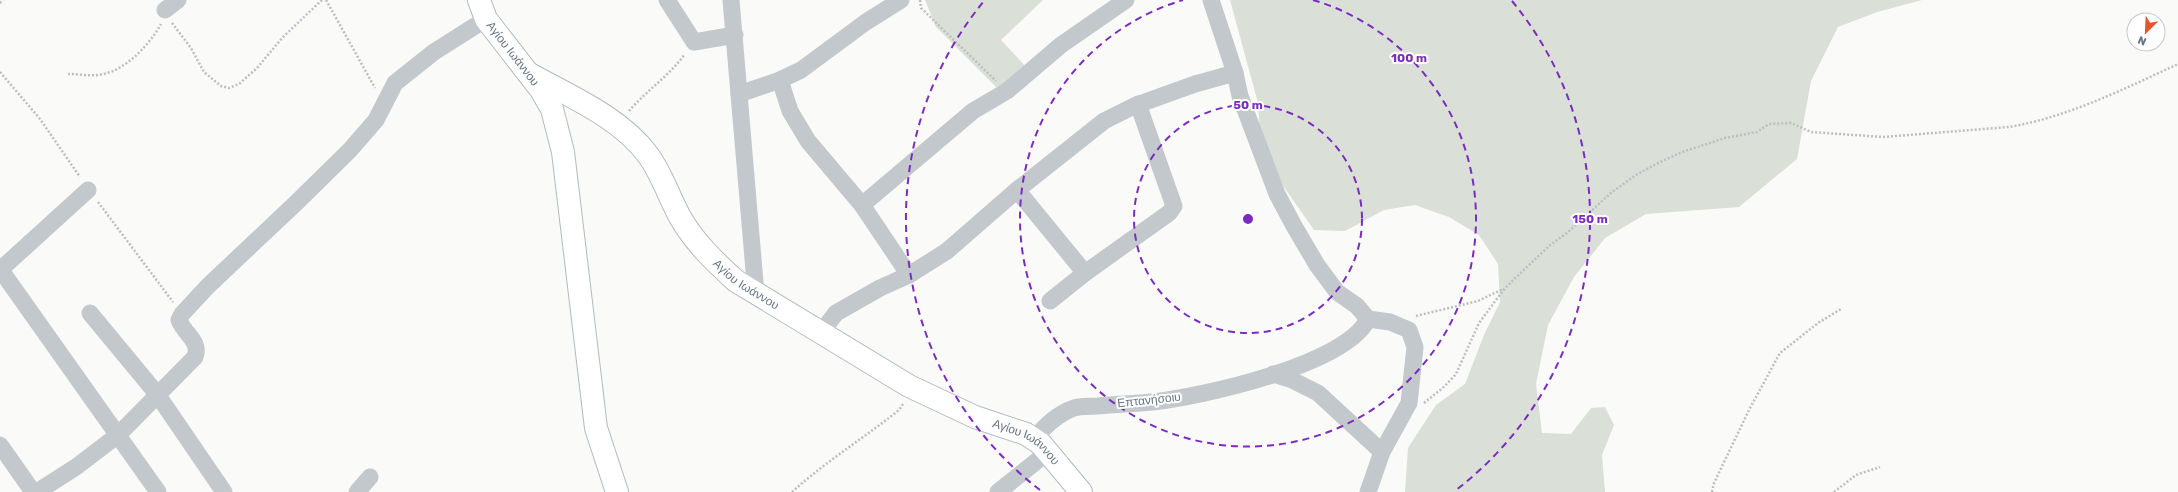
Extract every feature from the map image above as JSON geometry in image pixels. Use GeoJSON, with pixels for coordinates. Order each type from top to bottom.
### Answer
{"type":"FeatureCollection","features":[{"type":"Feature","properties":{"kind":"street"},"geometry":{"type":"LineString","coordinates":[[165,10],[178,0]]}},
{"type":"Feature","properties":{"kind":"street"},"geometry":{"type":"LineString","coordinates":[[667,0],[694,42],[735,35]]}},
{"type":"Feature","properties":{"kind":"street"},"geometry":{"type":"LineString","coordinates":[[731,0],[756,294]]}},
{"type":"Feature","properties":{"kind":"street"},"geometry":{"type":"LineString","coordinates":[[739,94],[780,80],[817,60],[866,22],[901,0]]}},
{"type":"Feature","properties":{"kind":"street"},"geometry":{"type":"LineString","coordinates":[[862,205],[973,111],[1007,91],[1061,45],[1125,0]]}},
{"type":"Feature","properties":{"kind":"street"},"geometry":{"type":"LineString","coordinates":[[1211,0],[1235,73],[1240,96],[1264,163],[1294,226],[1317,265],[1338,292],[1357,306],[1368,319],[1390,322],[1409,330],[1415,347],[1409,403],[1382,452],[1368,492]]}},
{"type":"Feature","properties":{"kind":"street"},"geometry":{"type":"LineString","coordinates":[[37,492],[76,467],[118,435],[195,357],[198,350],[196,344],[181,325],[179,320],[182,314],[208,286],[350,150],[376,120],[395,83],[434,52],[484,6]]}},
{"type":"Feature","properties":{"kind":"street","name":"Αγίου Ιωάννου"},"geometry":{"type":"LineString","coordinates":[[484,6],[528,73],[585,105],[632,136],[648,155],[680,218],[713,260],[736,281],[820,334],[909,386],[953,408],[1026,434],[1041,445],[1081,492]]}},
{"type":"Feature","properties":{"kind":"street"},"geometry":{"type":"LineString","coordinates":[[528,73],[552,109],[563,152],[596,428],[617,492]]}},
{"type":"Feature","properties":{"kind":"street"},"geometry":{"type":"LineString","coordinates":[[820,334],[836,313],[880,288],[909,275],[947,251],[1017,190],[1104,122],[1138,104],[1195,84],[1235,73]]}},
{"type":"Feature","properties":{"kind":"street"},"geometry":{"type":"LineString","coordinates":[[780,80],[790,111],[808,141],[862,205],[909,275]]}},
{"type":"Feature","properties":{"kind":"street"},"geometry":{"type":"LineString","coordinates":[[1050,301],[1085,273],[1169,213],[1174,206],[1138,104]]}},
{"type":"Feature","properties":{"kind":"street"},"geometry":{"type":"LineString","coordinates":[[88,190],[0,269],[158,492]]}},
{"type":"Feature","properties":{"kind":"street"},"geometry":{"type":"LineString","coordinates":[[1017,190],[1085,273]]}},
{"type":"Feature","properties":{"kind":"street"},"geometry":{"type":"LineString","coordinates":[[90,313],[157,394],[224,492]]}},
{"type":"Feature","properties":{"kind":"street","name":"Επτανήσοιυ"},"geometry":{"type":"LineString","coordinates":[[998,492],[1041,445],[1048,423],[1063,413],[1075,408],[1153,402],[1246,384],[1292,368],[1341,345],[1364,328],[1368,319]]}},
{"type":"Feature","properties":{"kind":"street"},"geometry":{"type":"LineString","coordinates":[[1273,374],[1292,380],[1318,393],[1382,452]]}},
{"type":"Feature","properties":{"kind":"street"},"geometry":{"type":"LineString","coordinates":[[0,445],[33,492]]}},
{"type":"Feature","properties":{"kind":"street"},"geometry":{"type":"LineString","coordinates":[[357,492],[370,477]]}},
{"type":"Feature","properties":{"kind":"path"},"geometry":{"type":"LineString","coordinates":[[0,3],[3,0]]}},
{"type":"Feature","properties":{"kind":"path"},"geometry":{"type":"LineString","coordinates":[[165,10],[204,72],[221,86],[229,88],[239,84],[257,68],[293,28],[322,0]]}},
{"type":"Feature","properties":{"kind":"path"},"geometry":{"type":"LineString","coordinates":[[326,0],[374,87],[386,101]]}},
{"type":"Feature","properties":{"kind":"path"},"geometry":{"type":"LineString","coordinates":[[920,0],[921,8],[1007,91]]}},
{"type":"Feature","properties":{"kind":"path"},"geometry":{"type":"LineString","coordinates":[[68,74],[102,74],[113,70],[129,60],[145,46],[160,25],[165,10]]}},
{"type":"Feature","properties":{"kind":"path"},"geometry":{"type":"LineString","coordinates":[[617,125],[639,100],[666,76],[694,42]]}},
{"type":"Feature","properties":{"kind":"path"},"geometry":{"type":"LineString","coordinates":[[1402,414],[1427,401],[1456,374],[1479,323],[1505,288],[1550,245],[1568,233],[1612,192],[1636,175],[1682,152],[1725,138],[1757,132],[1769,124],[1791,123],[1811,132],[1883,137],[1995,129],[2030,124],[2116,92],[2178,64]]}},
{"type":"Feature","properties":{"kind":"path"},"geometry":{"type":"LineString","coordinates":[[1390,322],[1478,301],[1505,288]]}},
{"type":"Feature","properties":{"kind":"path"},"geometry":{"type":"LineString","coordinates":[[1712,492],[1714,483],[1750,408],[1780,353],[1818,322],[1841,309]]}},
{"type":"Feature","properties":{"kind":"path"},"geometry":{"type":"LineString","coordinates":[[792,492],[824,465],[851,447],[899,410],[906,398],[909,386]]}},
{"type":"Feature","properties":{"kind":"path"},"geometry":{"type":"LineString","coordinates":[[1834,492],[1856,475],[1880,467]]}},
{"type":"Feature","properties":{"kind":"shaded area"},"geometry":{"type":"Polygon","coordinates":[[[925,0],[1043,0],[1001,40],[1027,68],[997,88],[936,27],[925,0]]]}},
{"type":"Feature","properties":{"kind":"shaded area"},"geometry":{"type":"Polygon","coordinates":[[[1230,0],[1922,0],[1877,12],[1838,27],[1811,81],[1797,159],[1739,207],[1646,214],[1605,238],[1574,277],[1548,325],[1536,384],[1542,433],[1571,434],[1591,408],[1605,407],[1614,425],[1602,455],[1605,492],[1405,492],[1408,448],[1436,405],[1465,384],[1484,335],[1500,302],[1498,264],[1479,235],[1449,217],[1415,205],[1384,210],[1345,231],[1314,230],[1279,180],[1260,133],[1258,103],[1230,0]]]}}]}
